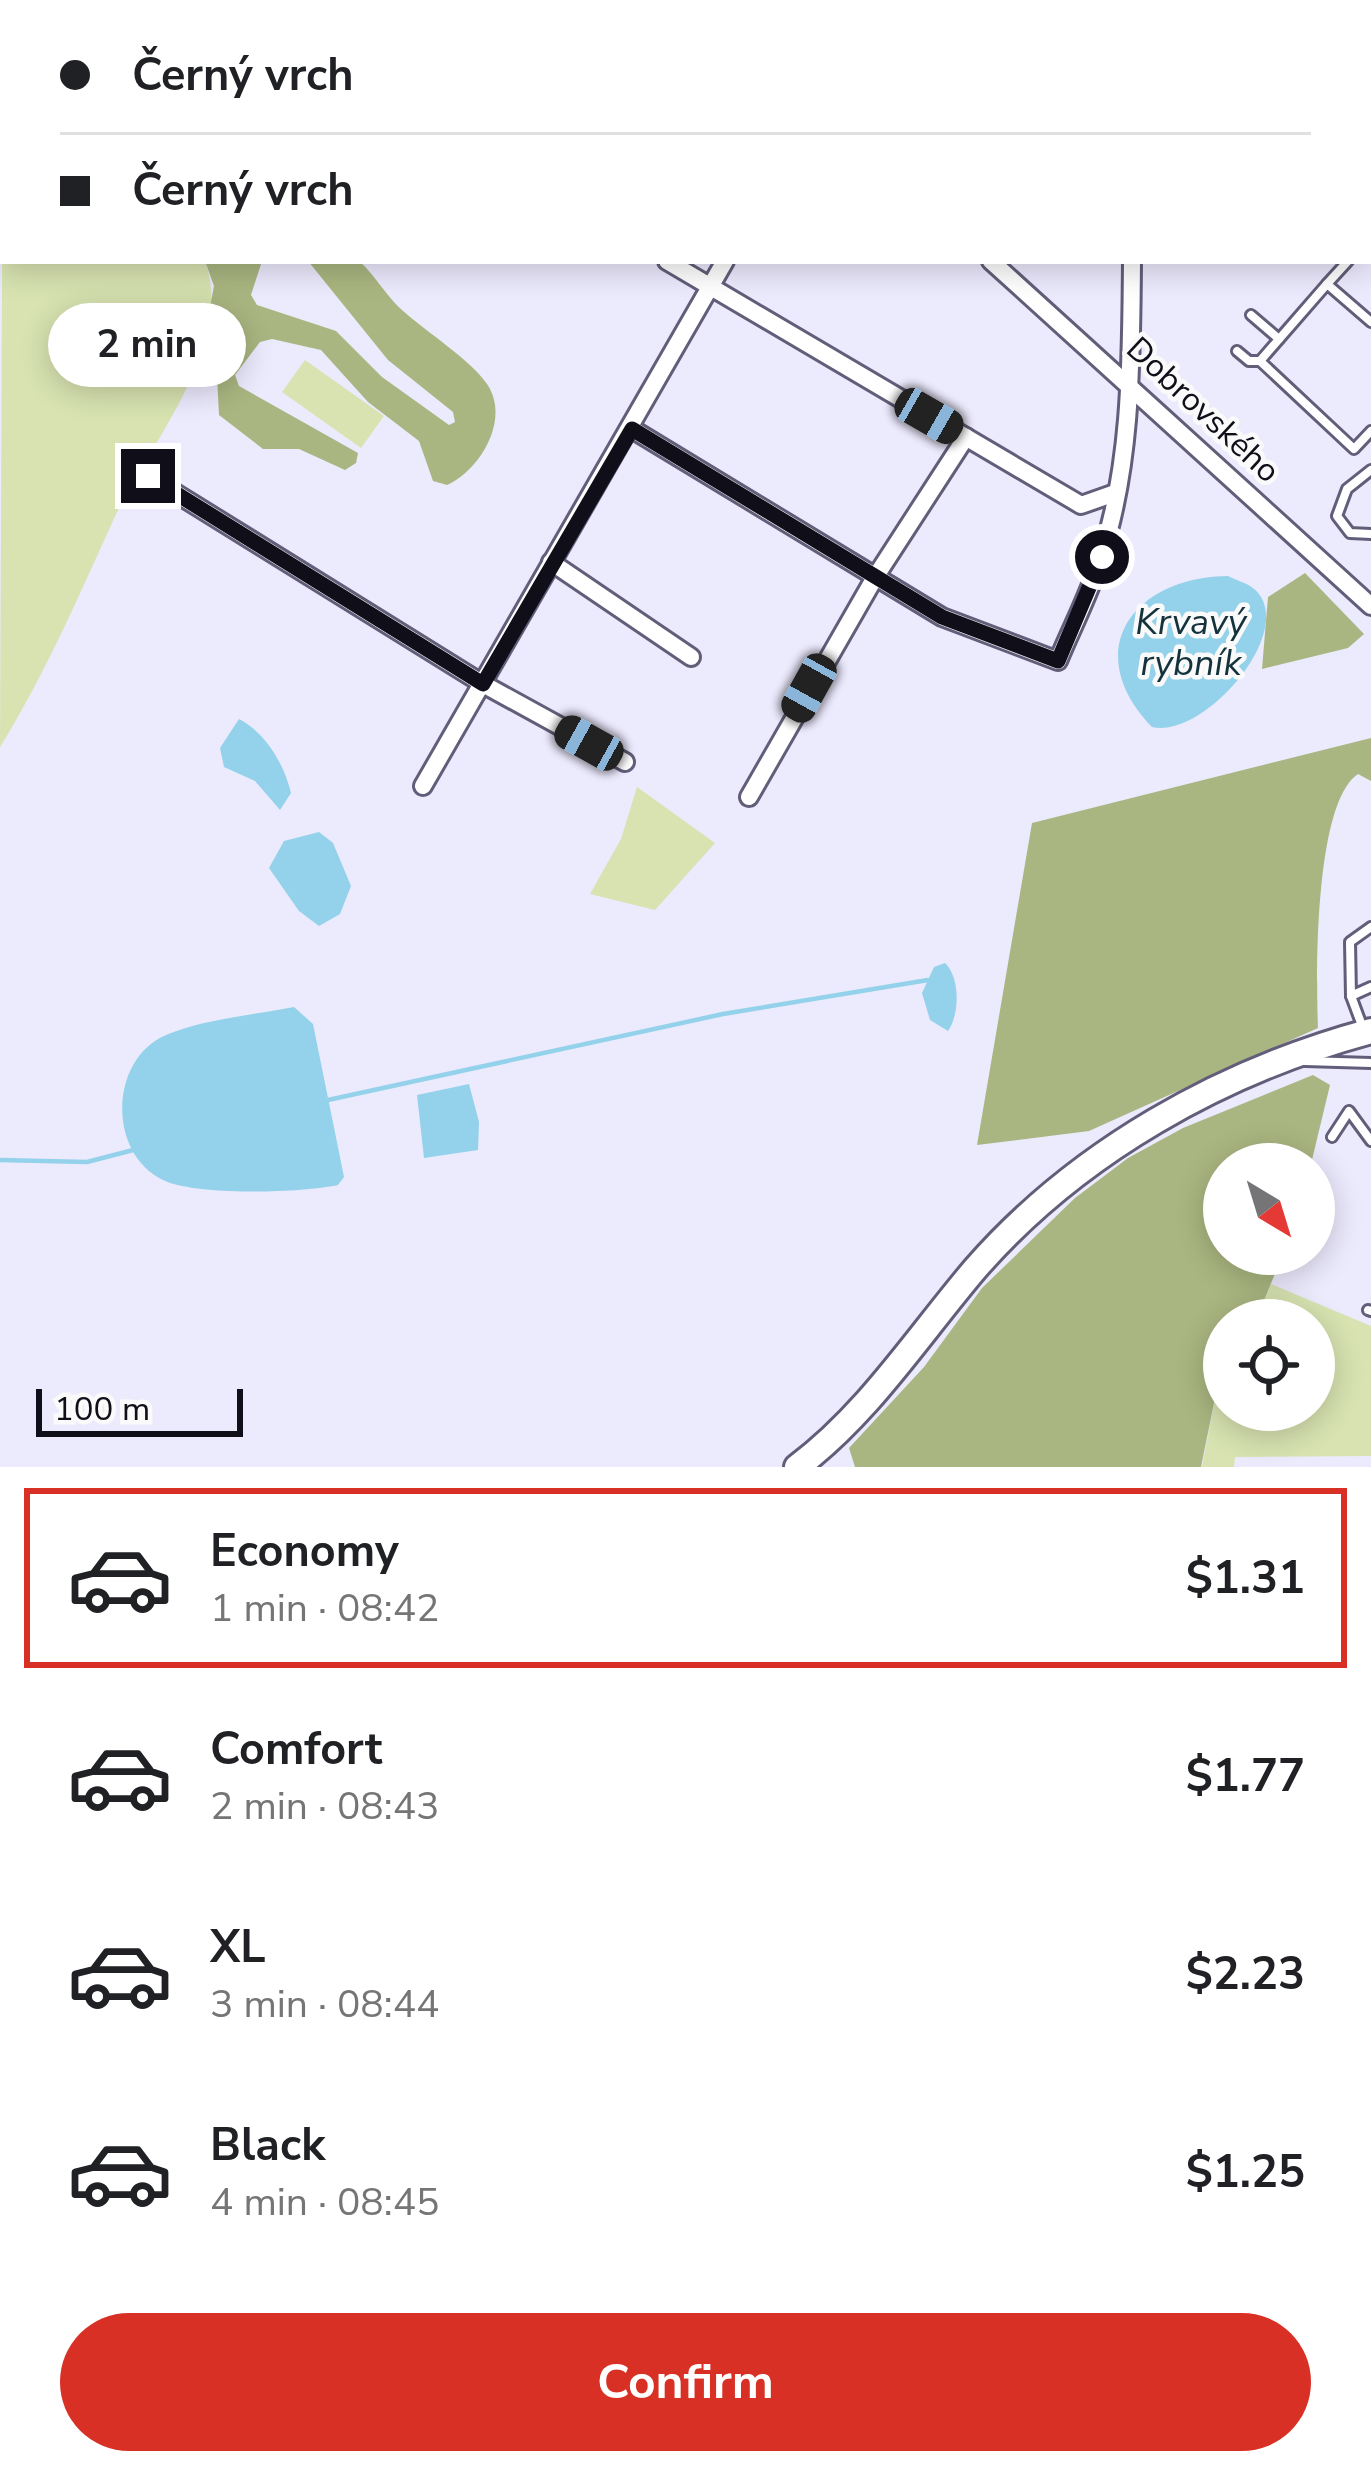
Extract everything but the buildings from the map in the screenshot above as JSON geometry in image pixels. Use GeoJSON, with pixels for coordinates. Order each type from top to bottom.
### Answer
{"type":"FeatureCollection","features":[{"type":"Feature","properties":{"kind":"main road"},"geometry":{"type":"LineString","coordinates":[[810,1464],[1043,1199],[1153,1123],[1286,1061],[1368,1031]]}},
{"type":"Feature","properties":{"kind":"street"},"geometry":{"type":"LineString","coordinates":[[672,264],[1082,505],[1115,494]]}},
{"type":"Feature","properties":{"kind":"street"},"geometry":{"type":"LineString","coordinates":[[423,786],[723,264]]}},
{"type":"Feature","properties":{"kind":"street","name":"Dobrovského"},"geometry":{"type":"LineString","coordinates":[[995,264],[1371,606]]}},
{"type":"Feature","properties":{"kind":"street"},"geometry":{"type":"LineString","coordinates":[[632,429],[942,617],[1058,661],[1102,557],[1115,494],[1130,382],[1132,264]]}},
{"type":"Feature","properties":{"kind":"street"},"geometry":{"type":"LineString","coordinates":[[749,797],[874,579],[966,436]]}},
{"type":"Feature","properties":{"kind":"street"},"geometry":{"type":"LineString","coordinates":[[148,476],[483,684],[625,762]]}},
{"type":"Feature","properties":{"kind":"street"},"geometry":{"type":"LineString","coordinates":[[551,562],[691,657]]}},
{"type":"Feature","properties":{"kind":"lane"},"geometry":{"type":"LineString","coordinates":[[1260,361],[1345,264]]}},
{"type":"Feature","properties":{"kind":"lane"},"geometry":{"type":"LineString","coordinates":[[1327,284],[1369,317]]}},
{"type":"Feature","properties":{"kind":"lane"},"geometry":{"type":"LineString","coordinates":[[1251,315],[1279,338]]}},
{"type":"Feature","properties":{"kind":"lane"},"geometry":{"type":"LineString","coordinates":[[1238,351],[1249,361],[1260,361],[1354,448],[1371,431]]}},
{"type":"Feature","properties":{"kind":"lane"},"geometry":{"type":"LineString","coordinates":[[1371,470],[1347,489],[1337,516],[1350,533],[1371,534]]}},
{"type":"Feature","properties":{"kind":"lane"},"geometry":{"type":"LineString","coordinates":[[1368,1031],[1351,996],[1350,942],[1371,927]]}},
{"type":"Feature","properties":{"kind":"lane"},"geometry":{"type":"LineString","coordinates":[[1351,996],[1371,987]]}},
{"type":"Feature","properties":{"kind":"lane"},"geometry":{"type":"LineString","coordinates":[[1286,1061],[1371,1063]]}},
{"type":"Feature","properties":{"kind":"lane"},"geometry":{"type":"LineString","coordinates":[[1333,1137],[1348,1112],[1371,1141]]}},
{"type":"Feature","properties":{"kind":"green space"},"geometry":{"type":"Polygon","coordinates":[[[2,264],[206,264],[211,294],[198,362],[0,747],[2,264]]]}},
{"type":"Feature","properties":{"kind":"green space"},"geometry":{"type":"Polygon","coordinates":[[[206,264],[261,264],[251,295],[257,305],[336,331],[382,377],[449,425],[455,422],[453,412],[388,360],[310,264],[362,264],[396,304],[487,384],[496,412],[480,456],[447,485],[433,481],[419,441],[368,402],[321,350],[272,339],[260,342],[235,375],[239,386],[358,453],[356,463],[345,470],[299,449],[263,449],[219,415],[217,376],[233,335],[228,323],[209,312],[214,286],[206,264]]]}},
{"type":"Feature","properties":{"kind":"green space"},"geometry":{"type":"Polygon","coordinates":[[[305,360],[384,416],[361,448],[282,392],[305,360]]]}},
{"type":"Feature","properties":{"kind":"green space"},"geometry":{"type":"Polygon","coordinates":[[[1305,573],[1364,634],[1348,648],[1262,669],[1268,597],[1305,573]]]}},
{"type":"Feature","properties":{"kind":"green space"},"geometry":{"type":"Polygon","coordinates":[[[1371,738],[1371,781],[1358,774],[1344,791],[1325,854],[1318,933],[1318,1028],[1089,1131],[977,1145],[1032,823],[1371,738]]]}},
{"type":"Feature","properties":{"kind":"green space"},"geometry":{"type":"Polygon","coordinates":[[[637,787],[715,843],[655,910],[590,894],[621,839],[637,787]]]}},
{"type":"Feature","properties":{"kind":"green space"},"geometry":{"type":"Polygon","coordinates":[[[1313,1075],[1330,1085],[1316,1143],[1203,1143],[1203,1275],[1274,1275],[1265,1299],[1203,1299],[1203,1431],[1208,1431],[1201,1467],[855,1467],[849,1448],[924,1367],[982,1288],[1075,1198],[1128,1158],[1183,1128],[1313,1075]]]}},
{"type":"Feature","properties":{"kind":"green space"},"geometry":{"type":"Polygon","coordinates":[[[1271,1284],[1307,1299],[1265,1299],[1271,1284]]]}},
{"type":"Feature","properties":{"kind":"green space"},"geometry":{"type":"Polygon","coordinates":[[[1335,1311],[1371,1326],[1371,1456],[1235,1457],[1234,1467],[1202,1467],[1209,1431],[1335,1431],[1335,1311]]]}},
{"type":"Feature","properties":{"kind":"water","name":"Krvavý rybník"},"geometry":{"type":"Polygon","coordinates":[[[1228,576],[1253,588],[1265,605],[1265,627],[1256,652],[1241,676],[1197,716],[1174,726],[1152,727],[1130,699],[1120,671],[1119,646],[1127,623],[1143,604],[1166,589],[1228,576]]]}},
{"type":"Feature","properties":{"kind":"water"},"geometry":{"type":"Polygon","coordinates":[[[239,719],[265,741],[284,771],[291,793],[280,810],[255,781],[224,767],[220,748],[239,719]]]}},
{"type":"Feature","properties":{"kind":"water"},"geometry":{"type":"Polygon","coordinates":[[[319,832],[333,843],[351,886],[340,914],[319,926],[299,911],[269,868],[284,841],[319,832]]]}},
{"type":"Feature","properties":{"kind":"water"},"geometry":{"type":"Polygon","coordinates":[[[945,963],[957,996],[948,1031],[930,1020],[922,993],[934,967],[945,963]]]}},
{"type":"Feature","properties":{"kind":"water"},"geometry":{"type":"Polygon","coordinates":[[[294,1007],[313,1024],[344,1177],[338,1185],[278,1191],[207,1190],[170,1183],[149,1171],[134,1154],[122,1110],[133,1066],[147,1048],[166,1035],[196,1025],[294,1007]]]}},
{"type":"Feature","properties":{"kind":"water"},"geometry":{"type":"Polygon","coordinates":[[[469,1084],[479,1122],[478,1150],[424,1158],[417,1095],[469,1084]]]}},
{"type":"Feature","properties":{"kind":"waterway"},"geometry":{"type":"LineString","coordinates":[[328,1100],[723,1014],[928,980]]}},
{"type":"Feature","properties":{"kind":"waterway"},"geometry":{"type":"LineString","coordinates":[[0,1160],[87,1162],[137,1149]]}},
{"type":"Feature","properties":{"kind":"route"},"geometry":{"type":"LineString","coordinates":[[148,476],[483,684],[632,429],[942,617],[1058,661],[1102,557]]}}]}
